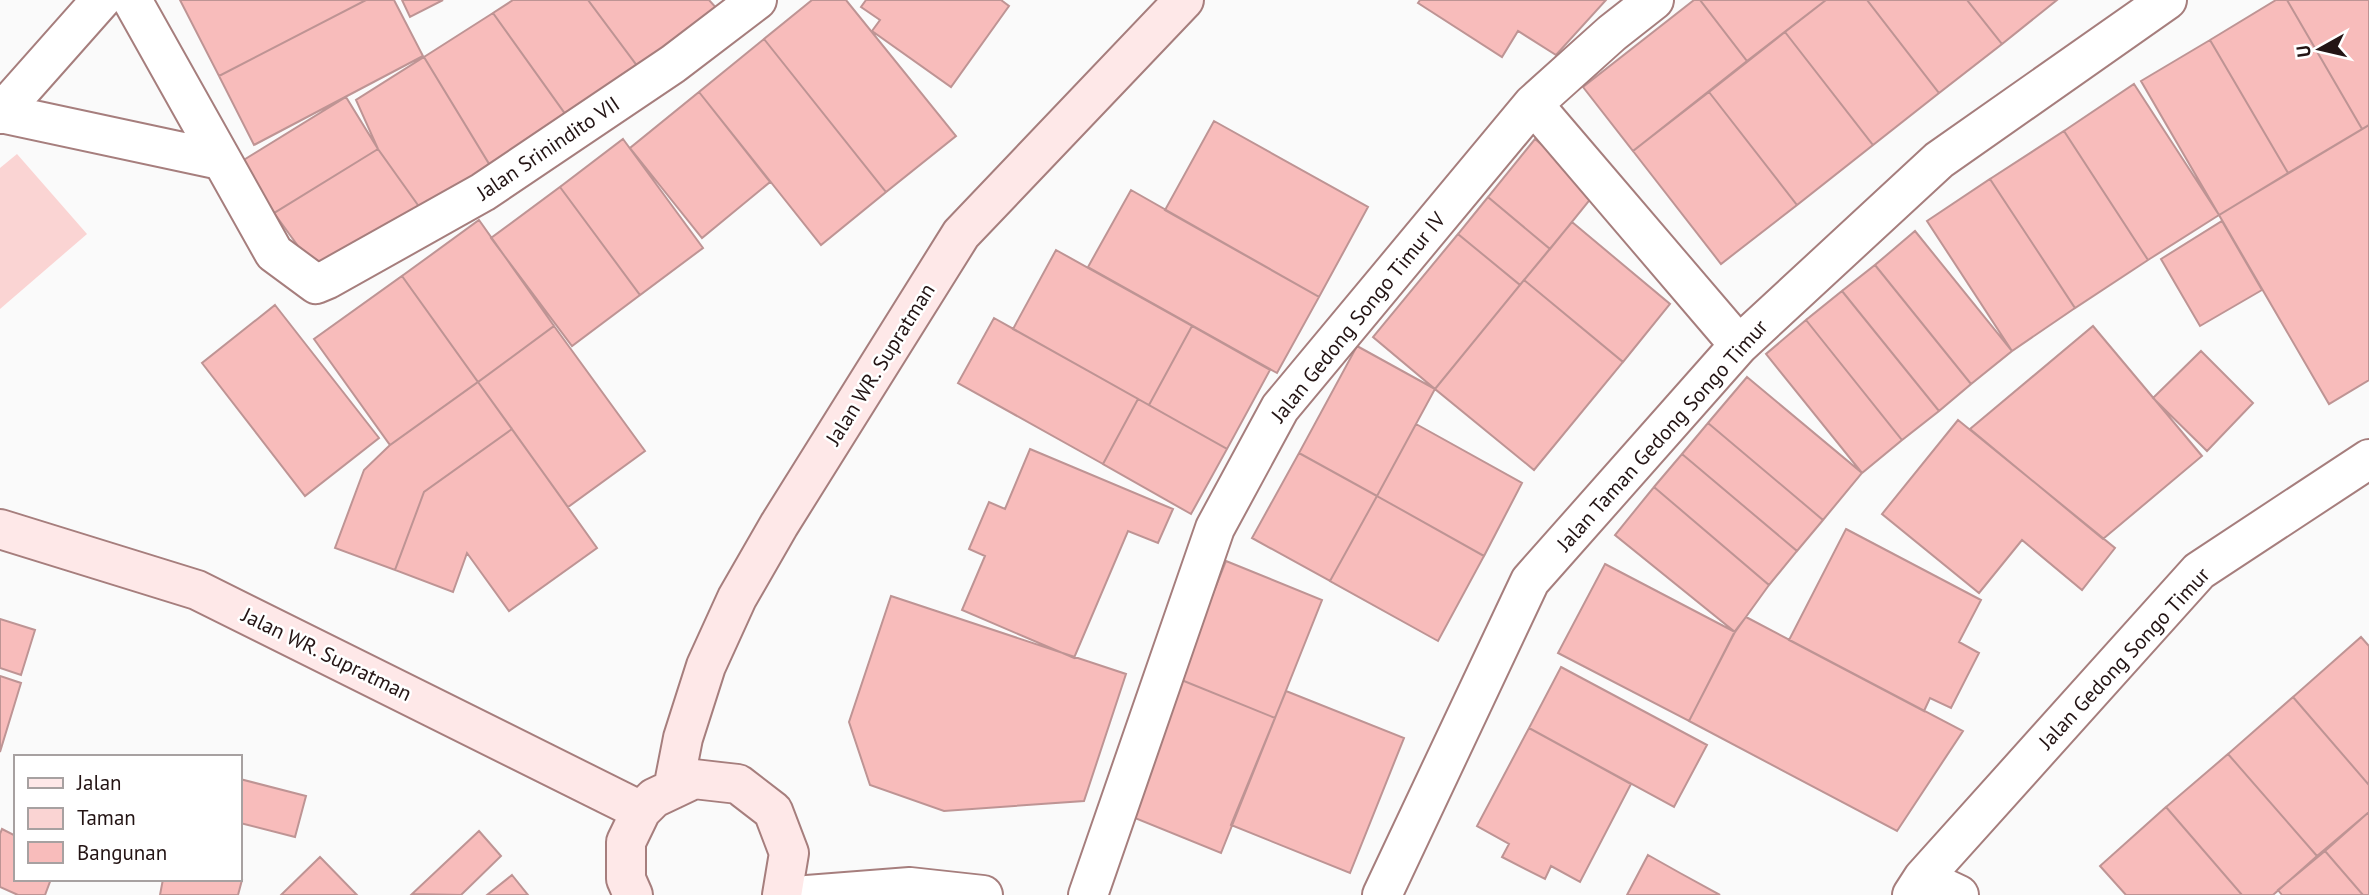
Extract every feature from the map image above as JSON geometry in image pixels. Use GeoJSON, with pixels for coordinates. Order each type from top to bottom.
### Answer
{"type":"FeatureCollection","features":[{"type":"Feature","properties":{"kind":"main road","name":"Jalan WR. Supratman"},"geometry":{"type":"LineString","coordinates":[[673,789],[683,738],[706,666],[737,598],[779,525],[961,233],[1184,0]]}},
{"type":"Feature","properties":{"kind":"main road","name":"Jalan WR. Supratman"},"geometry":{"type":"LineString","coordinates":[[0,529],[197,590],[641,811]]}},
{"type":"Feature","properties":{"kind":"main road"},"geometry":{"type":"LineString","coordinates":[[633,895],[626,879],[626,842],[641,811],[654,798],[694,779],[738,784],[773,811],[789,853],[782,895]]}},
{"type":"Feature","properties":{"kind":"street"},"geometry":{"type":"LineString","coordinates":[[101,0],[1,113],[220,160]]}},
{"type":"Feature","properties":{"kind":"street"},"geometry":{"type":"LineString","coordinates":[[132,0],[220,160]]}},
{"type":"Feature","properties":{"kind":"street","name":"Jalan Srinindito VII"},"geometry":{"type":"LineString","coordinates":[[220,160],[274,253],[316,284],[483,192],[673,64],[757,0]]}},
{"type":"Feature","properties":{"kind":"street","name":"Jalan Gedong Songo Timur IV"},"geometry":{"type":"LineString","coordinates":[[1088,895],[1215,528],[1280,408],[1533,104],[1612,33],[1654,0]]}},
{"type":"Feature","properties":{"kind":"street","name":"Jalan Taman Gedong Songo Timur"},"geometry":{"type":"LineString","coordinates":[[1382,895],[1530,581],[1739,345],[1940,160],[2167,0]]}},
{"type":"Feature","properties":{"kind":"street"},"geometry":{"type":"LineString","coordinates":[[1533,104],[1739,345]]}},
{"type":"Feature","properties":{"kind":"street","name":"Jalan Gedong Songo Timur"},"geometry":{"type":"LineString","coordinates":[[1918,887],[2199,571],[2369,459]]}},
{"type":"Feature","properties":{"kind":"street"},"geometry":{"type":"LineString","coordinates":[[807,895],[910,887],[983,895]]}},
{"type":"Feature","properties":{"kind":"street"},"geometry":{"type":"LineString","coordinates":[[1918,887],[1959,895]]}},
{"type":"Feature","properties":{"kind":"green space"},"geometry":{"type":"Polygon","coordinates":[[[17,154],[87,234],[0,309],[0,168],[17,154]]]}},
{"type":"Feature","properties":{"kind":"building"},"geometry":{"type":"Polygon","coordinates":[[[180,0],[366,0],[219,76],[180,0]]]}},
{"type":"Feature","properties":{"kind":"building"},"geometry":{"type":"Polygon","coordinates":[[[366,0],[394,0],[423,56],[254,145],[219,76],[366,0]]]}},
{"type":"Feature","properties":{"kind":"building"},"geometry":{"type":"Polygon","coordinates":[[[402,0],[443,0],[410,17],[402,0]]]}},
{"type":"Feature","properties":{"kind":"building"},"geometry":{"type":"Polygon","coordinates":[[[513,0],[588,0],[641,71],[571,122],[493,13],[513,0]]]}},
{"type":"Feature","properties":{"kind":"building"},"geometry":{"type":"Polygon","coordinates":[[[588,0],[709,0],[720,12],[641,71],[588,0]]]}},
{"type":"Feature","properties":{"kind":"building"},"geometry":{"type":"Polygon","coordinates":[[[812,0],[846,0],[956,136],[886,192],[764,39],[812,0]]]}},
{"type":"Feature","properties":{"kind":"building"},"geometry":{"type":"Polygon","coordinates":[[[866,0],[1001,0],[1009,6],[951,87],[872,31],[880,20],[861,7],[866,0]]]}},
{"type":"Feature","properties":{"kind":"building"},"geometry":{"type":"Polygon","coordinates":[[[1420,0],[1606,0],[1556,55],[1518,31],[1502,57],[1418,3],[1420,0]]]}},
{"type":"Feature","properties":{"kind":"building"},"geometry":{"type":"Polygon","coordinates":[[[1694,0],[1700,0],[1747,61],[1633,151],[1583,87],[1694,0]]]}},
{"type":"Feature","properties":{"kind":"building"},"geometry":{"type":"Polygon","coordinates":[[[1700,0],[1826,0],[1747,61],[1700,0]]]}},
{"type":"Feature","properties":{"kind":"building"},"geometry":{"type":"Polygon","coordinates":[[[1826,0],[1867,0],[1939,93],[1873,145],[1785,32],[1826,0]]]}},
{"type":"Feature","properties":{"kind":"building"},"geometry":{"type":"Polygon","coordinates":[[[1867,0],[1967,0],[2002,44],[1939,93],[1867,0]]]}},
{"type":"Feature","properties":{"kind":"building"},"geometry":{"type":"Polygon","coordinates":[[[1967,0],[2057,0],[2002,44],[1967,0]]]}},
{"type":"Feature","properties":{"kind":"building"},"geometry":{"type":"Polygon","coordinates":[[[2276,0],[2287,0],[2362,129],[2288,173],[2210,40],[2276,0]]]}},
{"type":"Feature","properties":{"kind":"building"},"geometry":{"type":"Polygon","coordinates":[[[2287,0],[2369,0],[2369,125],[2362,129],[2287,0]]]}},
{"type":"Feature","properties":{"kind":"building"},"geometry":{"type":"Polygon","coordinates":[[[493,13],[571,122],[494,172],[424,57],[493,13]]]}},
{"type":"Feature","properties":{"kind":"building"},"geometry":{"type":"Polygon","coordinates":[[[1785,32],[1873,145],[1797,205],[1709,92],[1785,32]]]}},
{"type":"Feature","properties":{"kind":"building"},"geometry":{"type":"Polygon","coordinates":[[[764,39],[886,192],[821,245],[699,92],[764,39]]]}},
{"type":"Feature","properties":{"kind":"building"},"geometry":{"type":"Polygon","coordinates":[[[2210,40],[2288,173],[2219,215],[2141,81],[2210,40]]]}},
{"type":"Feature","properties":{"kind":"building"},"geometry":{"type":"Polygon","coordinates":[[[424,57],[494,172],[425,215],[378,149],[356,100],[424,57]]]}},
{"type":"Feature","properties":{"kind":"building"},"geometry":{"type":"Polygon","coordinates":[[[2134,84],[2219,215],[2148,260],[2064,131],[2134,84]]]}},
{"type":"Feature","properties":{"kind":"building"},"geometry":{"type":"Polygon","coordinates":[[[699,92],[770,182],[702,238],[630,148],[699,92]]]}},
{"type":"Feature","properties":{"kind":"building"},"geometry":{"type":"Polygon","coordinates":[[[1709,92],[1797,205],[1721,264],[1633,151],[1709,92]]]}},
{"type":"Feature","properties":{"kind":"building"},"geometry":{"type":"Polygon","coordinates":[[[346,97],[378,149],[274,213],[242,161],[346,97]]]}},
{"type":"Feature","properties":{"kind":"building"},"geometry":{"type":"Polygon","coordinates":[[[1214,121],[1368,207],[1319,297],[1165,210],[1214,121]]]}},
{"type":"Feature","properties":{"kind":"building"},"geometry":{"type":"Polygon","coordinates":[[[2369,125],[2369,380],[2329,404],[2219,215],[2369,125]]]}},
{"type":"Feature","properties":{"kind":"building"},"geometry":{"type":"Polygon","coordinates":[[[2064,131],[2148,260],[2075,308],[1990,179],[2064,131]]]}},
{"type":"Feature","properties":{"kind":"building"},"geometry":{"type":"Polygon","coordinates":[[[623,139],[703,248],[640,295],[560,187],[623,139]]]}},
{"type":"Feature","properties":{"kind":"building"},"geometry":{"type":"Polygon","coordinates":[[[1535,139],[1597,191],[1550,249],[1488,197],[1535,139]]]}},
{"type":"Feature","properties":{"kind":"building"},"geometry":{"type":"Polygon","coordinates":[[[378,149],[425,215],[322,279],[274,213],[378,149]]]}},
{"type":"Feature","properties":{"kind":"building"},"geometry":{"type":"Polygon","coordinates":[[[1990,179],[2075,308],[2012,351],[1927,221],[1990,179]]]}},
{"type":"Feature","properties":{"kind":"building"},"geometry":{"type":"Polygon","coordinates":[[[560,187],[640,295],[572,346],[491,238],[560,187]]]}},
{"type":"Feature","properties":{"kind":"building"},"geometry":{"type":"Polygon","coordinates":[[[1131,190],[1319,297],[1277,373],[1088,267],[1131,190]]]}},
{"type":"Feature","properties":{"kind":"building"},"geometry":{"type":"Polygon","coordinates":[[[1488,197],[1550,249],[1520,285],[1458,234],[1488,197]]]}},
{"type":"Feature","properties":{"kind":"building"},"geometry":{"type":"Polygon","coordinates":[[[479,220],[554,326],[478,382],[402,276],[479,220]]]}},
{"type":"Feature","properties":{"kind":"building"},"geometry":{"type":"Polygon","coordinates":[[[2222,221],[2262,290],[2200,326],[2161,259],[2222,221]]]}},
{"type":"Feature","properties":{"kind":"building"},"geometry":{"type":"Polygon","coordinates":[[[1572,222],[1670,304],[1623,362],[1524,280],[1572,222]]]}},
{"type":"Feature","properties":{"kind":"building"},"geometry":{"type":"Polygon","coordinates":[[[1915,231],[2012,351],[1971,384],[1875,265],[1915,231]]]}},
{"type":"Feature","properties":{"kind":"building"},"geometry":{"type":"Polygon","coordinates":[[[1458,234],[1520,285],[1435,389],[1373,337],[1458,234]]]}},
{"type":"Feature","properties":{"kind":"building"},"geometry":{"type":"Polygon","coordinates":[[[1056,250],[1192,326],[1149,405],[1013,329],[1056,250]]]}},
{"type":"Feature","properties":{"kind":"building"},"geometry":{"type":"Polygon","coordinates":[[[1875,265],[1971,384],[1939,411],[1842,291],[1875,265]]]}},
{"type":"Feature","properties":{"kind":"building"},"geometry":{"type":"Polygon","coordinates":[[[402,276],[478,382],[390,445],[314,339],[402,276]]]}},
{"type":"Feature","properties":{"kind":"building"},"geometry":{"type":"Polygon","coordinates":[[[1524,280],[1623,362],[1534,470],[1435,389],[1524,280]]]}},
{"type":"Feature","properties":{"kind":"building"},"geometry":{"type":"Polygon","coordinates":[[[1842,291],[1939,411],[1902,440],[1806,320],[1842,291]]]}},
{"type":"Feature","properties":{"kind":"building"},"geometry":{"type":"Polygon","coordinates":[[[275,305],[379,438],[305,496],[202,363],[275,305]]]}},
{"type":"Feature","properties":{"kind":"building"},"geometry":{"type":"Polygon","coordinates":[[[994,318],[1138,399],[1103,464],[958,383],[994,318]]]}},
{"type":"Feature","properties":{"kind":"building"},"geometry":{"type":"Polygon","coordinates":[[[1806,320],[1902,440],[1862,473],[1766,354],[1806,320]]]}},
{"type":"Feature","properties":{"kind":"building"},"geometry":{"type":"Polygon","coordinates":[[[554,326],[645,451],[568,507],[478,382],[554,326]]]}},
{"type":"Feature","properties":{"kind":"building"},"geometry":{"type":"Polygon","coordinates":[[[1192,326],[1270,370],[1227,449],[1149,405],[1192,326]]]}},
{"type":"Feature","properties":{"kind":"building"},"geometry":{"type":"Polygon","coordinates":[[[2093,326],[2202,456],[2103,539],[1970,429],[2093,326]]]}},
{"type":"Feature","properties":{"kind":"building"},"geometry":{"type":"Polygon","coordinates":[[[1357,346],[1435,389],[1377,496],[1299,453],[1357,346]]]}},
{"type":"Feature","properties":{"kind":"building"},"geometry":{"type":"Polygon","coordinates":[[[2201,351],[2253,403],[2207,451],[2153,398],[2201,351]]]}},
{"type":"Feature","properties":{"kind":"building"},"geometry":{"type":"Polygon","coordinates":[[[1747,377],[1862,473],[1823,520],[1708,423],[1747,377]]]}},
{"type":"Feature","properties":{"kind":"building"},"geometry":{"type":"Polygon","coordinates":[[[478,382],[512,429],[424,492],[395,570],[335,548],[364,470],[390,445],[478,382]]]}},
{"type":"Feature","properties":{"kind":"building"},"geometry":{"type":"Polygon","coordinates":[[[1138,399],[1227,449],[1191,514],[1103,464],[1138,399]]]}},
{"type":"Feature","properties":{"kind":"building"},"geometry":{"type":"Polygon","coordinates":[[[1958,420],[2115,548],[2082,590],[2022,540],[1979,593],[1882,514],[1958,420]]]}},
{"type":"Feature","properties":{"kind":"building"},"geometry":{"type":"Polygon","coordinates":[[[1708,423],[1823,520],[1797,551],[1682,454],[1708,423]]]}},
{"type":"Feature","properties":{"kind":"building"},"geometry":{"type":"Polygon","coordinates":[[[1416,424],[1522,483],[1484,556],[1377,496],[1416,424]]]}},
{"type":"Feature","properties":{"kind":"building"},"geometry":{"type":"Polygon","coordinates":[[[512,429],[597,548],[509,611],[467,553],[453,592],[395,570],[424,492],[512,429]]]}},
{"type":"Feature","properties":{"kind":"building"},"geometry":{"type":"Polygon","coordinates":[[[1030,449],[1173,509],[1158,543],[1128,531],[1074,658],[962,610],[985,556],[969,549],[989,502],[1005,509],[1030,449]]]}},
{"type":"Feature","properties":{"kind":"building"},"geometry":{"type":"Polygon","coordinates":[[[1299,453],[1377,496],[1330,581],[1252,538],[1299,453]]]}},
{"type":"Feature","properties":{"kind":"building"},"geometry":{"type":"Polygon","coordinates":[[[1682,454],[1797,551],[1769,585],[1654,487],[1682,454]]]}},
{"type":"Feature","properties":{"kind":"building"},"geometry":{"type":"Polygon","coordinates":[[[1654,487],[1769,585],[1735,632],[1615,535],[1654,487]]]}},
{"type":"Feature","properties":{"kind":"building"},"geometry":{"type":"Polygon","coordinates":[[[1377,496],[1484,556],[1438,641],[1330,581],[1377,496]]]}},
{"type":"Feature","properties":{"kind":"building"},"geometry":{"type":"Polygon","coordinates":[[[1846,529],[1981,600],[1959,642],[1979,653],[1951,708],[1930,698],[1924,711],[1789,640],[1846,529]]]}},
{"type":"Feature","properties":{"kind":"building"},"geometry":{"type":"Polygon","coordinates":[[[1226,561],[1322,600],[1275,718],[1179,679],[1226,561]]]}},
{"type":"Feature","properties":{"kind":"building"},"geometry":{"type":"Polygon","coordinates":[[[1605,564],[1735,632],[1689,721],[1558,653],[1605,564]]]}},
{"type":"Feature","properties":{"kind":"building"},"geometry":{"type":"Polygon","coordinates":[[[891,596],[1126,674],[1084,801],[944,811],[870,785],[849,722],[891,596]]]}},
{"type":"Feature","properties":{"kind":"building"},"geometry":{"type":"Polygon","coordinates":[[[1746,617],[1963,731],[1897,831],[1689,721],[1735,631],[1746,617]]]}},
{"type":"Feature","properties":{"kind":"building"},"geometry":{"type":"Polygon","coordinates":[[[0,619],[35,630],[21,675],[0,668],[0,619]]]}},
{"type":"Feature","properties":{"kind":"building"},"geometry":{"type":"Polygon","coordinates":[[[2361,637],[2369,646],[2369,785],[2293,697],[2361,637]]]}},
{"type":"Feature","properties":{"kind":"building"},"geometry":{"type":"Polygon","coordinates":[[[1561,667],[1707,745],[1674,807],[1529,728],[1561,667]]]}},
{"type":"Feature","properties":{"kind":"building"},"geometry":{"type":"Polygon","coordinates":[[[0,676],[21,683],[0,752],[0,676]]]}},
{"type":"Feature","properties":{"kind":"building"},"geometry":{"type":"Polygon","coordinates":[[[1179,679],[1275,718],[1221,853],[1125,814],[1179,679]]]}},
{"type":"Feature","properties":{"kind":"building"},"geometry":{"type":"Polygon","coordinates":[[[1286,691],[1404,738],[1350,873],[1231,825],[1286,691]]]}},
{"type":"Feature","properties":{"kind":"building"},"geometry":{"type":"Polygon","coordinates":[[[2293,697],[2369,785],[2369,812],[2317,856],[2228,754],[2293,697]]]}},
{"type":"Feature","properties":{"kind":"building"},"geometry":{"type":"Polygon","coordinates":[[[1529,728],[1631,784],[1580,882],[1551,866],[1545,879],[1502,857],[1509,844],[1477,826],[1529,728]]]}},
{"type":"Feature","properties":{"kind":"building"},"geometry":{"type":"Polygon","coordinates":[[[2228,754],[2317,856],[2273,895],[2242,895],[2166,807],[2228,754]]]}},
{"type":"Feature","properties":{"kind":"building"},"geometry":{"type":"Polygon","coordinates":[[[242,780],[306,796],[295,837],[242,824],[242,780]]]}},
{"type":"Feature","properties":{"kind":"building"},"geometry":{"type":"Polygon","coordinates":[[[2166,807],[2242,895],[2126,895],[2100,866],[2166,807]]]}},
{"type":"Feature","properties":{"kind":"building"},"geometry":{"type":"Polygon","coordinates":[[[2369,812],[2369,895],[2363,895],[2325,851],[2369,812]]]}},
{"type":"Feature","properties":{"kind":"building"},"geometry":{"type":"Polygon","coordinates":[[[2,829],[14,835],[14,881],[50,881],[45,895],[18,895],[0,887],[2,829]]]}},
{"type":"Feature","properties":{"kind":"building"},"geometry":{"type":"Polygon","coordinates":[[[479,831],[501,856],[461,895],[412,894],[479,831]]]}},
{"type":"Feature","properties":{"kind":"building"},"geometry":{"type":"Polygon","coordinates":[[[2325,851],[2363,895],[2282,895],[2278,890],[2325,851]]]}},
{"type":"Feature","properties":{"kind":"building"},"geometry":{"type":"Polygon","coordinates":[[[1648,855],[1680,873],[1720,895],[1627,895],[1648,855]]]}},
{"type":"Feature","properties":{"kind":"building"},"geometry":{"type":"Polygon","coordinates":[[[320,857],[357,895],[281,895],[320,857]]]}},
{"type":"Feature","properties":{"kind":"building"},"geometry":{"type":"Polygon","coordinates":[[[512,875],[528,895],[487,895],[512,875]]]}},
{"type":"Feature","properties":{"kind":"building"},"geometry":{"type":"Polygon","coordinates":[[[163,881],[242,881],[238,895],[160,895],[163,881]]]}}]}
